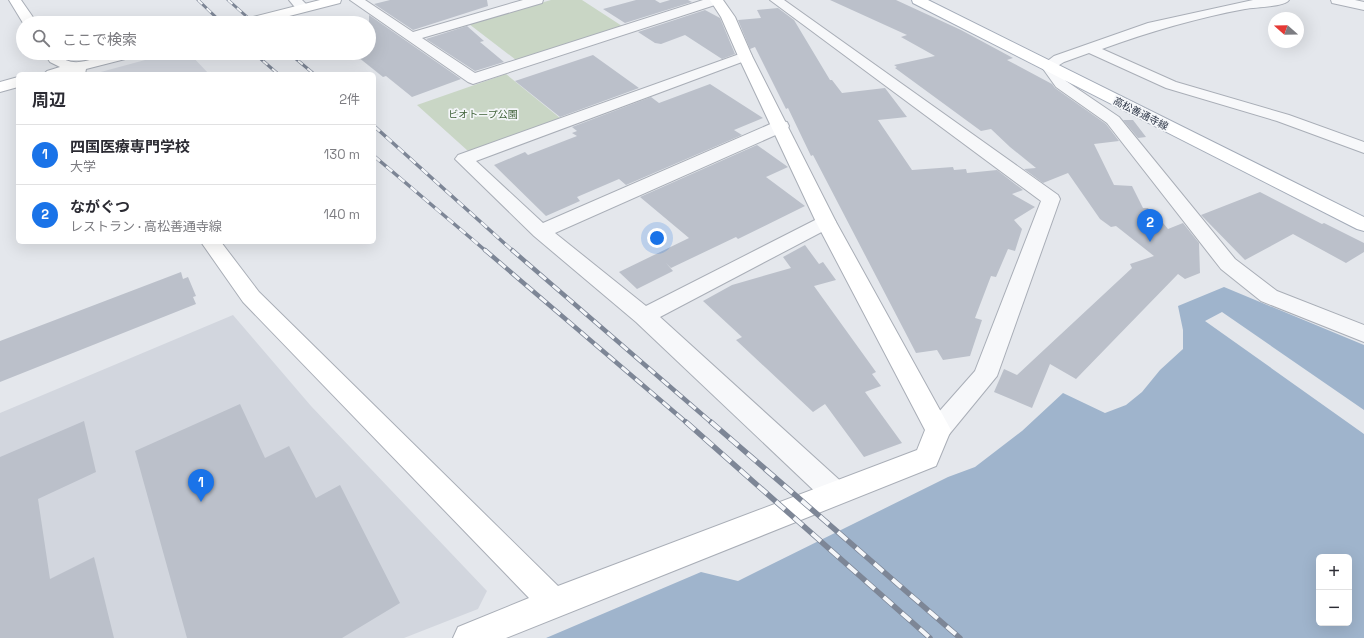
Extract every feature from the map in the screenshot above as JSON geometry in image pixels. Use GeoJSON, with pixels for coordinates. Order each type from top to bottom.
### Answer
{"type":"FeatureCollection","features":[{"type":"Feature","properties":{"kind":"street"},"geometry":{"type":"LineString","coordinates":[[15,0],[25,16]]}},
{"type":"Feature","properties":{"kind":"street"},"geometry":{"type":"LineString","coordinates":[[266,16],[299,4],[335,0]]}},
{"type":"Feature","properties":{"kind":"street"},"geometry":{"type":"LineString","coordinates":[[356,0],[473,79],[716,0],[728,17],[745,56],[781,126],[826,222],[938,430]]}},
{"type":"Feature","properties":{"kind":"street"},"geometry":{"type":"LineString","coordinates":[[411,37],[537,0]]}},
{"type":"Feature","properties":{"kind":"street"},"geometry":{"type":"LineString","coordinates":[[469,638],[554,603],[927,458],[938,430],[985,376],[1051,199],[776,0]]}},
{"type":"Feature","properties":{"kind":"street","name":"高松善通寺線"},"geometry":{"type":"LineString","coordinates":[[918,0],[1364,225]]}},
{"type":"Feature","properties":{"kind":"street"},"geometry":{"type":"LineString","coordinates":[[1283,0],[1246,5],[1153,26],[1059,59],[1048,66],[1061,84],[1113,120],[1228,264],[1269,296],[1364,334]]}},
{"type":"Feature","properties":{"kind":"street"},"geometry":{"type":"LineString","coordinates":[[1337,0],[1364,6]]}},
{"type":"Feature","properties":{"kind":"street"},"geometry":{"type":"LineString","coordinates":[[1091,49],[1171,85],[1283,118],[1364,148]]}},
{"type":"Feature","properties":{"kind":"street"},"geometry":{"type":"LineString","coordinates":[[745,56],[464,159],[541,232],[644,316],[835,493]]}},
{"type":"Feature","properties":{"kind":"street"},"geometry":{"type":"LineString","coordinates":[[57,60],[80,71],[112,60]]}},
{"type":"Feature","properties":{"kind":"street"},"geometry":{"type":"LineString","coordinates":[[0,87],[16,83]]}},
{"type":"Feature","properties":{"kind":"street"},"geometry":{"type":"LineString","coordinates":[[541,232],[781,126]]}},
{"type":"Feature","properties":{"kind":"street"},"geometry":{"type":"LineString","coordinates":[[644,316],[826,222]]}},
{"type":"Feature","properties":{"kind":"street"},"geometry":{"type":"LineString","coordinates":[[212,244],[252,297],[554,603]]}},
{"type":"Feature","properties":{"kind":"shaded area"},"geometry":{"type":"Polygon","coordinates":[[[145,60],[196,60],[207,72],[101,72],[145,60]]]}},
{"type":"Feature","properties":{"kind":"shaded area"},"geometry":{"type":"Polygon","coordinates":[[[233,315],[311,406],[487,591],[478,609],[404,638],[0,638],[0,413],[233,315]]]}},
{"type":"Feature","properties":{"kind":"green space"},"geometry":{"type":"Polygon","coordinates":[[[551,0],[582,0],[622,26],[516,60],[469,24],[551,0]]]}},
{"type":"Feature","properties":{"kind":"green space","name":"ビオトープ公園"},"geometry":{"type":"Polygon","coordinates":[[[506,74],[560,118],[468,151],[417,105],[506,74]]]}},
{"type":"Feature","properties":{"kind":"water"},"geometry":{"type":"Polygon","coordinates":[[[1224,287],[1364,345],[1364,410],[1222,312],[1205,321],[1364,434],[1364,638],[546,638],[701,572],[738,581],[948,477],[975,467],[1022,431],[1063,393],[1105,413],[1126,405],[1142,392],[1160,370],[1183,349],[1183,330],[1178,306],[1224,287]]]}},
{"type":"Feature","properties":{"kind":"building"},"geometry":{"type":"Polygon","coordinates":[[[390,0],[487,0],[488,6],[413,30],[374,4],[390,0]]]}},
{"type":"Feature","properties":{"kind":"building"},"geometry":{"type":"Polygon","coordinates":[[[636,0],[655,0],[660,3],[670,0],[688,0],[692,2],[625,23],[603,9],[636,0]]]}},
{"type":"Feature","properties":{"kind":"building"},"geometry":{"type":"Polygon","coordinates":[[[830,0],[896,0],[961,30],[1013,58],[1007,60],[1052,84],[1055,88],[1106,124],[1119,141],[1094,144],[1114,185],[1132,186],[1143,208],[1148,208],[1151,212],[1154,212],[1168,229],[1183,223],[1199,243],[1200,273],[1185,279],[1178,274],[1076,379],[1050,364],[1032,408],[994,392],[1004,369],[1017,375],[1132,268],[1130,264],[1154,256],[1116,226],[1111,227],[1100,219],[1068,173],[1043,183],[1024,169],[1036,168],[991,129],[981,131],[895,68],[897,67],[894,65],[935,56],[901,37],[907,35],[830,0]]]}},
{"type":"Feature","properties":{"kind":"building"},"geometry":{"type":"Polygon","coordinates":[[[778,8],[794,20],[830,80],[832,80],[842,93],[885,88],[907,117],[878,120],[912,170],[953,167],[954,170],[966,169],[967,173],[997,170],[1023,190],[1012,194],[1035,207],[1014,220],[1022,229],[1015,251],[1008,249],[996,277],[991,276],[975,318],[982,320],[970,356],[943,360],[937,350],[916,353],[813,155],[811,156],[788,108],[786,109],[755,47],[750,49],[738,20],[761,18],[757,10],[778,8]]]}},
{"type":"Feature","properties":{"kind":"building"},"geometry":{"type":"Polygon","coordinates":[[[705,10],[720,18],[735,54],[722,59],[685,35],[661,44],[655,43],[638,32],[705,10]]]}},
{"type":"Feature","properties":{"kind":"building"},"geometry":{"type":"Polygon","coordinates":[[[376,20],[461,79],[412,97],[386,76],[383,77],[362,60],[376,60],[376,20]]]}},
{"type":"Feature","properties":{"kind":"building"},"geometry":{"type":"Polygon","coordinates":[[[467,26],[484,41],[480,42],[504,62],[475,71],[426,39],[467,26]]]}},
{"type":"Feature","properties":{"kind":"building"},"geometry":{"type":"Polygon","coordinates":[[[593,55],[639,88],[560,117],[515,81],[593,55]]]}},
{"type":"Feature","properties":{"kind":"building"},"geometry":{"type":"Polygon","coordinates":[[[710,84],[763,118],[734,130],[742,135],[626,185],[619,179],[577,197],[580,201],[546,216],[494,165],[525,152],[528,155],[577,136],[572,133],[577,131],[572,127],[651,97],[659,103],[710,84]]]}},
{"type":"Feature","properties":{"kind":"building"},"geometry":{"type":"Polygon","coordinates":[[[1123,120],[1133,120],[1146,137],[1138,138],[1123,120]]]}},
{"type":"Feature","properties":{"kind":"building"},"geometry":{"type":"Polygon","coordinates":[[[757,145],[788,167],[766,177],[805,206],[738,239],[736,237],[671,268],[666,263],[673,271],[637,289],[619,272],[689,238],[640,197],[757,145]]]}},
{"type":"Feature","properties":{"kind":"building"},"geometry":{"type":"Polygon","coordinates":[[[1260,192],[1322,224],[1324,223],[1364,243],[1364,252],[1346,263],[1293,234],[1245,260],[1201,215],[1260,192]]]}},
{"type":"Feature","properties":{"kind":"building"},"geometry":{"type":"Polygon","coordinates":[[[805,245],[819,264],[823,262],[836,280],[814,286],[876,372],[872,374],[881,386],[865,392],[902,443],[864,457],[825,404],[813,412],[736,340],[742,337],[703,301],[732,285],[791,268],[783,257],[805,245]]]}},
{"type":"Feature","properties":{"kind":"building"},"geometry":{"type":"Polygon","coordinates":[[[181,272],[183,279],[188,277],[196,296],[193,297],[196,304],[0,382],[0,341],[181,272]]]}},
{"type":"Feature","properties":{"kind":"building"},"geometry":{"type":"Polygon","coordinates":[[[240,404],[265,458],[289,446],[316,498],[340,485],[400,603],[342,638],[187,638],[135,451],[240,404]]]}},
{"type":"Feature","properties":{"kind":"building"},"geometry":{"type":"Polygon","coordinates":[[[84,421],[96,472],[38,499],[50,579],[94,557],[114,638],[0,638],[0,457],[84,421]]]}},
{"type":"Feature","properties":{"kind":"railway"},"geometry":{"type":"LineString","coordinates":[[198,0],[215,16]]}},
{"type":"Feature","properties":{"kind":"railway"},"geometry":{"type":"LineString","coordinates":[[228,0],[246,16]]}},
{"type":"Feature","properties":{"kind":"railway"},"geometry":{"type":"LineString","coordinates":[[262,60],[276,72]]}},
{"type":"Feature","properties":{"kind":"railway"},"geometry":{"type":"LineString","coordinates":[[297,60],[312,72]]}},
{"type":"Feature","properties":{"kind":"railway"},"geometry":{"type":"LineString","coordinates":[[376,128],[513,251]]}},
{"type":"Feature","properties":{"kind":"railway"},"geometry":{"type":"LineString","coordinates":[[376,158],[486,251]]}},
{"type":"Feature","properties":{"kind":"railway"},"geometry":{"type":"LineString","coordinates":[[485,250],[687,423]]}},
{"type":"Feature","properties":{"kind":"railway"},"geometry":{"type":"LineString","coordinates":[[512,250],[712,423]]}},
{"type":"Feature","properties":{"kind":"railway"},"geometry":{"type":"LineString","coordinates":[[686,422],[930,638]]}},
{"type":"Feature","properties":{"kind":"railway"},"geometry":{"type":"LineString","coordinates":[[711,422],[960,638]]}},
{"type":"Feature","properties":{"kind":"place","name":"ながぐつ"},"geometry":{"type":"Point","coordinates":[1150,242]}},
{"type":"Feature","properties":{"kind":"place","name":"四国医療専門学校"},"geometry":{"type":"Point","coordinates":[201,502]}}]}
